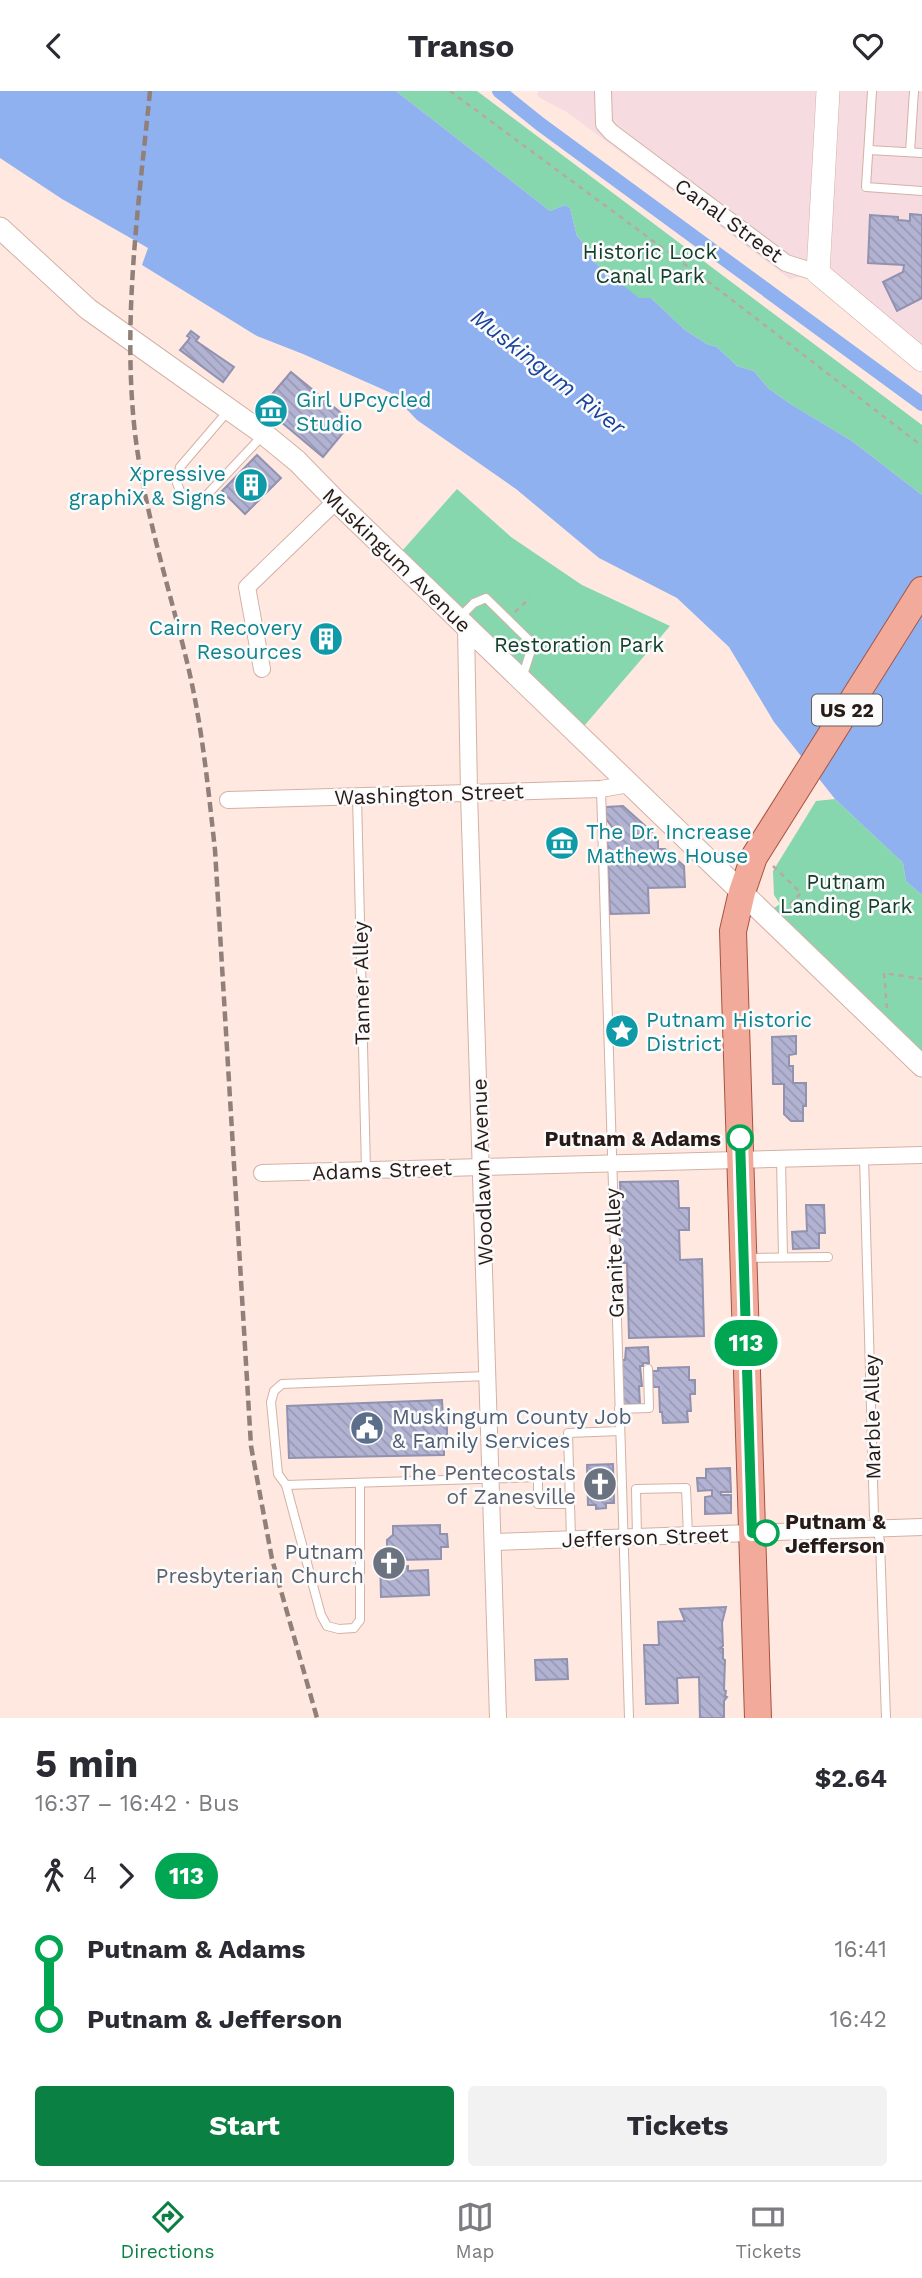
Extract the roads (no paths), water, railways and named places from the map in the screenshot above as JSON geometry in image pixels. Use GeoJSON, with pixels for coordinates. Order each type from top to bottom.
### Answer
{"type":"FeatureCollection","features":[{"type":"Feature","properties":{"kind":"main road"},"geometry":{"type":"LineString","coordinates":[[818,273],[828,91]]}},
{"type":"Feature","properties":{"kind":"main road","name":"Canal Street"},"geometry":{"type":"LineString","coordinates":[[818,273],[922,360]]}},
{"type":"Feature","properties":{"kind":"main road","name":"US 22"},"geometry":{"type":"LineString","coordinates":[[758,1718],[733,931],[741,892],[754,857],[922,590]]}},
{"type":"Feature","properties":{"kind":"street","name":"Canal Street"},"geometry":{"type":"LineString","coordinates":[[603,91],[604,124],[620,139],[786,263],[818,273]]}},
{"type":"Feature","properties":{"kind":"street","name":"Muskingum Avenue"},"geometry":{"type":"LineString","coordinates":[[0,228],[88,309],[230,408],[297,461],[922,1066]]}},
{"type":"Feature","properties":{"kind":"street"},"geometry":{"type":"LineString","coordinates":[[262,669],[247,587],[336,501]]}},
{"type":"Feature","properties":{"kind":"street","name":"Woodlawn Avenue"},"geometry":{"type":"LineString","coordinates":[[462,622],[498,1718]]}},
{"type":"Feature","properties":{"kind":"street","name":"Washington Street"},"geometry":{"type":"LineString","coordinates":[[228,800],[601,789],[629,784]]}},
{"type":"Feature","properties":{"kind":"street","name":"Adams Street"},"geometry":{"type":"LineString","coordinates":[[262,1173],[922,1155]]}},
{"type":"Feature","properties":{"kind":"street","name":"Jefferson Street"},"geometry":{"type":"LineString","coordinates":[[493,1542],[922,1527]]}},
{"type":"Feature","properties":{"kind":"lane"},"geometry":{"type":"LineString","coordinates":[[872,91],[866,187],[922,191]]}},
{"type":"Feature","properties":{"kind":"lane"},"geometry":{"type":"LineString","coordinates":[[910,152],[914,91]]}},
{"type":"Feature","properties":{"kind":"lane"},"geometry":{"type":"LineString","coordinates":[[869,150],[922,153]]}},
{"type":"Feature","properties":{"kind":"lane"},"geometry":{"type":"LineString","coordinates":[[230,408],[180,467],[177,483],[183,499],[205,497],[264,434]]}},
{"type":"Feature","properties":{"kind":"lane"},"geometry":{"type":"LineString","coordinates":[[462,622],[474,603],[486,599],[508,619],[533,644],[522,680]]}},
{"type":"Feature","properties":{"kind":"lane","name":"Granite Alley"},"geometry":{"type":"LineString","coordinates":[[601,789],[619,1409],[630,1537],[629,1718]]}},
{"type":"Feature","properties":{"kind":"lane","name":"Tanner Alley"},"geometry":{"type":"LineString","coordinates":[[357,796],[366,1170]]}},
{"type":"Feature","properties":{"kind":"lane","name":"Marble Alley"},"geometry":{"type":"LineString","coordinates":[[864,1157],[874,1516],[880,1541],[886,1718]]}},
{"type":"Feature","properties":{"kind":"lane"},"geometry":{"type":"LineString","coordinates":[[781,1159],[783,1257]]}},
{"type":"Feature","properties":{"kind":"lane"},"geometry":{"type":"LineString","coordinates":[[743,1258],[828,1257]]}},
{"type":"Feature","properties":{"kind":"lane"},"geometry":{"type":"LineString","coordinates":[[619,1409],[649,1408],[648,1370]]}},
{"type":"Feature","properties":{"kind":"lane"},"geometry":{"type":"LineString","coordinates":[[360,1483],[360,1620],[354,1628],[339,1629],[327,1626],[321,1615],[286,1485],[278,1473],[271,1402],[274,1391],[282,1384],[487,1376]]}},
{"type":"Feature","properties":{"kind":"lane"},"geometry":{"type":"LineString","coordinates":[[571,1539],[568,1433],[620,1431]]}},
{"type":"Feature","properties":{"kind":"lane"},"geometry":{"type":"LineString","coordinates":[[489,1444],[568,1441]]}},
{"type":"Feature","properties":{"kind":"lane"},"geometry":{"type":"LineString","coordinates":[[286,1485],[538,1478],[538,1504],[570,1504]]}},
{"type":"Feature","properties":{"kind":"lane"},"geometry":{"type":"LineString","coordinates":[[630,1537],[636,1489],[686,1488],[688,1535]]}},
{"type":"Feature","properties":{"kind":"water"},"geometry":{"type":"Polygon","coordinates":[[[0,91],[396,91],[550,211],[565,205],[570,208],[577,236],[595,257],[594,262],[639,298],[651,298],[685,330],[717,347],[737,366],[754,371],[768,388],[852,441],[922,495],[922,895],[906,881],[903,863],[835,799],[774,722],[729,647],[677,598],[599,558],[516,489],[417,420],[391,393],[257,336],[142,265],[148,248],[62,199],[0,158],[0,91]]]}},
{"type":"Feature","properties":{"kind":"waterway","name":"Muskingum River"},"geometry":{"type":"LineString","coordinates":[[499,91],[540,124],[922,404]]}},
{"type":"Feature","properties":{"kind":"railway"},"geometry":{"type":"LineString","coordinates":[[150,91],[131,299],[134,424],[149,514],[192,685],[210,803],[251,1446],[272,1559],[317,1718]]}},
{"type":"Feature","properties":{"kind":"place","name":"Girl UPcycled Studio"},"geometry":{"type":"Point","coordinates":[271,411]}},
{"type":"Feature","properties":{"kind":"place","name":"Xpressive graphiX & Signs"},"geometry":{"type":"Point","coordinates":[251,485]}},
{"type":"Feature","properties":{"kind":"place","name":"Cairn Recovery Resources"},"geometry":{"type":"Point","coordinates":[326,639]}},
{"type":"Feature","properties":{"kind":"place","name":"The Dr. Increase Mathews House"},"geometry":{"type":"Point","coordinates":[562,843]}},
{"type":"Feature","properties":{"kind":"place","name":"Putnam Historic District"},"geometry":{"type":"Point","coordinates":[622,1031]}},
{"type":"Feature","properties":{"kind":"place","name":"Putnam & Adams"},"geometry":{"type":"Point","coordinates":[740,1138]}},
{"type":"Feature","properties":{"kind":"place","name":"Muskingum County Job & Family Services"},"geometry":{"type":"Point","coordinates":[367,1428]}},
{"type":"Feature","properties":{"kind":"place","name":"The Pentecostals of Zanesville"},"geometry":{"type":"Point","coordinates":[600,1484]}},
{"type":"Feature","properties":{"kind":"place","name":"Putnam & Jefferson"},"geometry":{"type":"Point","coordinates":[766,1533]}},
{"type":"Feature","properties":{"kind":"place","name":"Putnam Presbyterian Church"},"geometry":{"type":"Point","coordinates":[389,1563]}},
{"type":"Feature","properties":{"kind":"park label","name":"Historic Lock Canal Park"},"geometry":{"type":"Point","coordinates":[650,263]}},
{"type":"Feature","properties":{"kind":"park label","name":"Restoration Park"},"geometry":{"type":"Point","coordinates":[579,644]}},
{"type":"Feature","properties":{"kind":"park label","name":"Putnam Landing Park"},"geometry":{"type":"Point","coordinates":[846,893]}}]}
